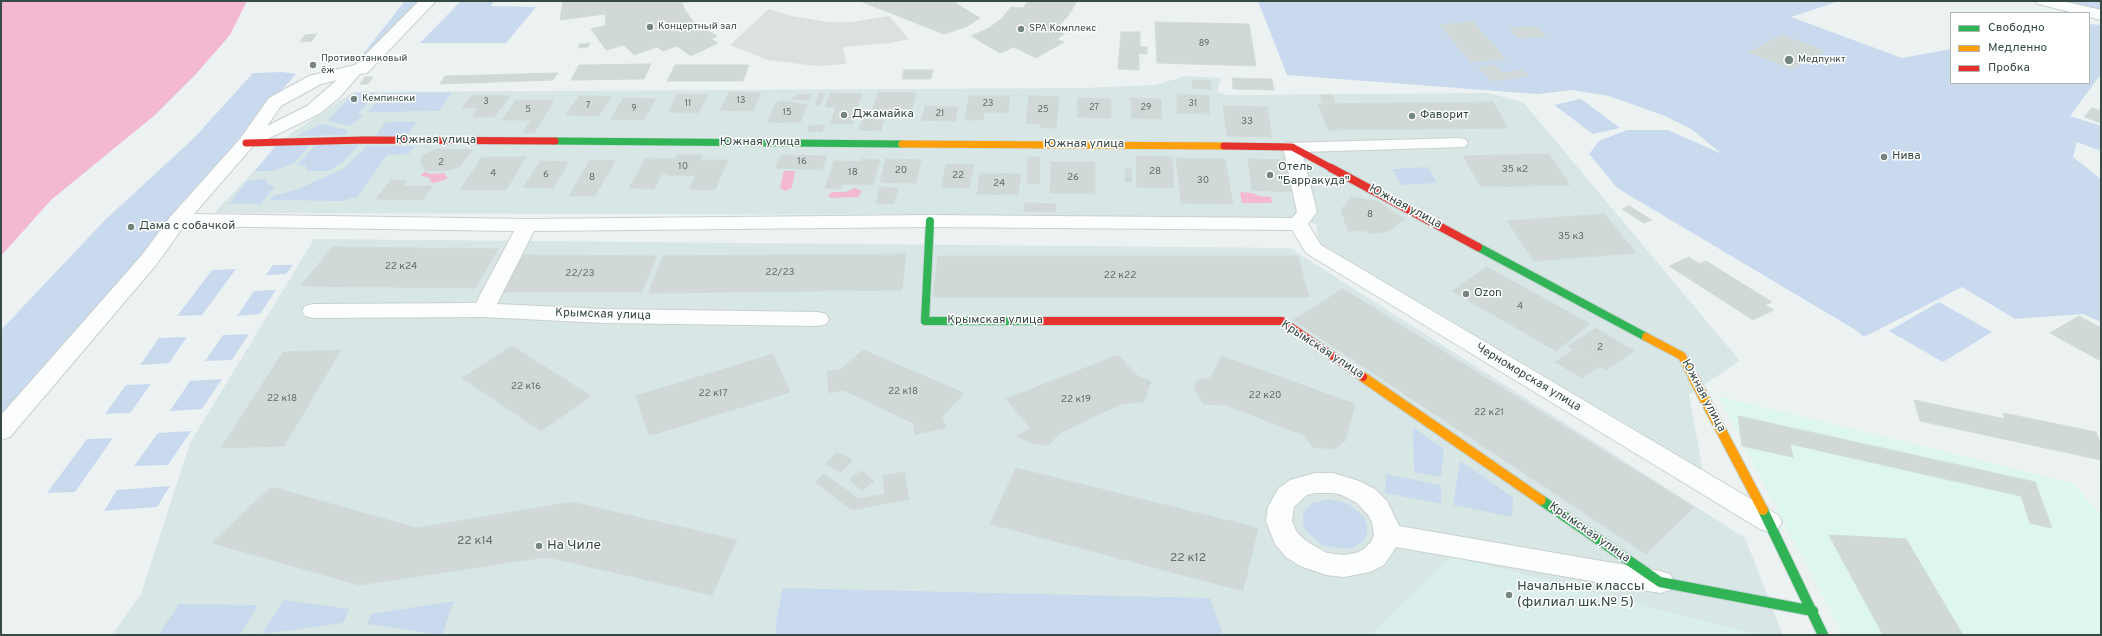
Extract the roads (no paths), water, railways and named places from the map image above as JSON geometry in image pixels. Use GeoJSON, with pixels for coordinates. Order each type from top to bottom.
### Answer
{"type":"FeatureCollection","features":[{"type":"Feature","properties":{"kind":"street"},"geometry":{"type":"LineString","coordinates":[[1,431],[149,260],[178,220],[246,143],[275,102],[315,80],[362,69],[428,1]]}},
{"type":"Feature","properties":{"kind":"street"},"geometry":{"type":"LineString","coordinates":[[2043,1],[2101,13]]}},
{"type":"Feature","properties":{"kind":"street"},"geometry":{"type":"LineString","coordinates":[[2055,1],[2101,13]]}},
{"type":"Feature","properties":{"kind":"street"},"geometry":{"type":"LineString","coordinates":[[246,143],[319,104],[333,94],[355,70]]}},
{"type":"Feature","properties":{"kind":"street"},"geometry":{"type":"LineString","coordinates":[[286,95],[317,93],[319,104]]}},
{"type":"Feature","properties":{"kind":"street"},"geometry":{"type":"LineString","coordinates":[[269,110],[284,114],[319,104]]}},
{"type":"Feature","properties":{"kind":"street","name":"Южная улица"},"geometry":{"type":"LineString","coordinates":[[246,143],[365,140],[1292,147],[1682,356],[1813,611],[1823,635]]}},
{"type":"Feature","properties":{"kind":"street"},"geometry":{"type":"LineString","coordinates":[[178,220],[527,225],[930,221],[1298,224],[1307,212],[1292,147],[1459,143]]}},
{"type":"Feature","properties":{"kind":"street","name":"Крымская улица"},"geometry":{"type":"LineString","coordinates":[[930,221],[925,321],[1282,321],[1660,582]]}},
{"type":"Feature","properties":{"kind":"street","name":"Черноморская улица"},"geometry":{"type":"LineString","coordinates":[[1298,224],[1313,249],[1768,522]]}},
{"type":"Feature","properties":{"kind":"street"},"geometry":{"type":"LineString","coordinates":[[483,310],[527,225]]}},
{"type":"Feature","properties":{"kind":"street","name":"Крымская улица"},"geometry":{"type":"LineString","coordinates":[[313,311],[483,310],[604,316],[818,319]]}},
{"type":"Feature","properties":{"kind":"street","name":"Крымская улица"},"geometry":{"type":"LineString","coordinates":[[1387,535],[1660,582],[1813,611]]}},
{"type":"Feature","properties":{"kind":"place","name":"Концертный зал"},"geometry":{"type":"Point","coordinates":[650,27]}},
{"type":"Feature","properties":{"kind":"place","name":"SPA Комплекс"},"geometry":{"type":"Point","coordinates":[1021,29]}},
{"type":"Feature","properties":{"kind":"place","name":"Медпункт"},"geometry":{"type":"Point","coordinates":[1789,60]}},
{"type":"Feature","properties":{"kind":"place","name":"Противотанковый ёж"},"geometry":{"type":"Point","coordinates":[313,65]}},
{"type":"Feature","properties":{"kind":"place","name":"Кемпински"},"geometry":{"type":"Point","coordinates":[354,99]}},
{"type":"Feature","properties":{"kind":"place","name":"Джамайка"},"geometry":{"type":"Point","coordinates":[844,115]}},
{"type":"Feature","properties":{"kind":"place","name":"Фаворит"},"geometry":{"type":"Point","coordinates":[1412,116]}},
{"type":"Feature","properties":{"kind":"place","name":"Нива"},"geometry":{"type":"Point","coordinates":[1884,157]}},
{"type":"Feature","properties":{"kind":"place","name":"Отель \"Барракуда\""},"geometry":{"type":"Point","coordinates":[1270,175]}},
{"type":"Feature","properties":{"kind":"place","name":"Дама с собачкой"},"geometry":{"type":"Point","coordinates":[131,227]}},
{"type":"Feature","properties":{"kind":"place","name":"Ozon"},"geometry":{"type":"Point","coordinates":[1466,294]}},
{"type":"Feature","properties":{"kind":"place","name":"На Чиле"},"geometry":{"type":"Point","coordinates":[539,546]}},
{"type":"Feature","properties":{"kind":"place","name":"Начальные классы (филиал шк.№ 5)"},"geometry":{"type":"Point","coordinates":[1509,595]}}]}
